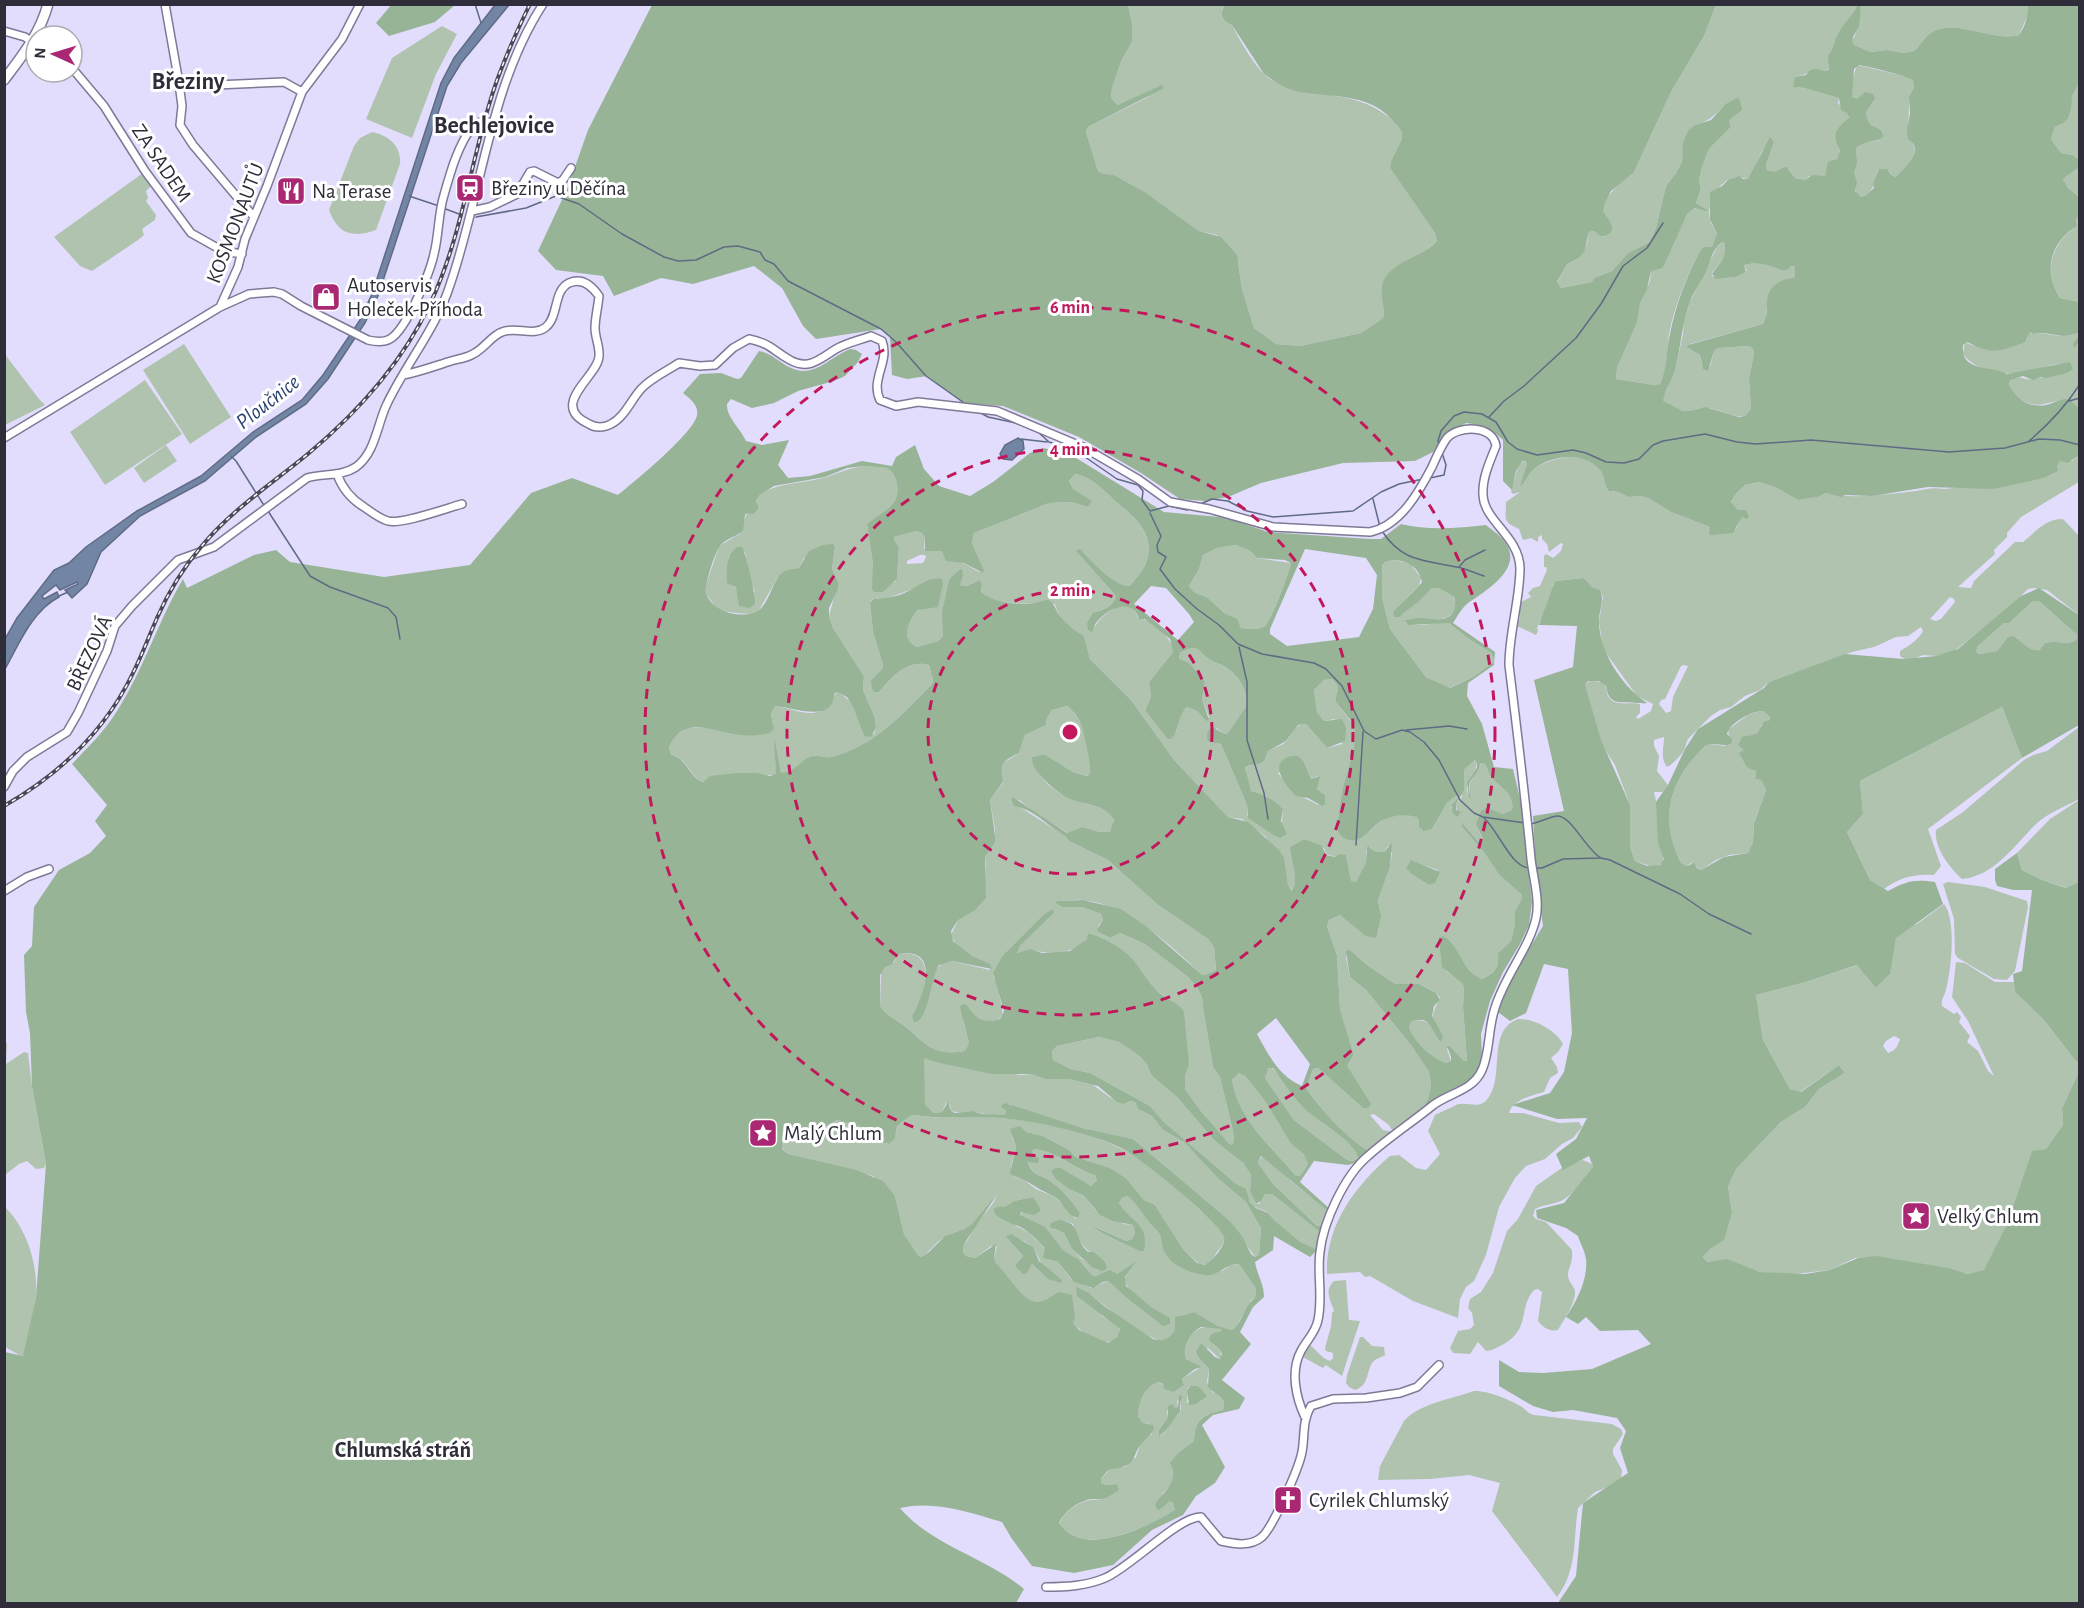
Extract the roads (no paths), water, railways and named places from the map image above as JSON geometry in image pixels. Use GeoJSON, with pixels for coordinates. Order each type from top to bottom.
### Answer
{"type":"FeatureCollection","features":[{"type":"Feature","properties":{"kind":"main road"},"geometry":{"type":"LineString","coordinates":[[42,24],[48,4]]}},
{"type":"Feature","properties":{"kind":"main road"},"geometry":{"type":"LineString","coordinates":[[4,80],[24,53]]}},
{"type":"Feature","properties":{"kind":"street"},"geometry":{"type":"LineString","coordinates":[[165,4],[182,106],[180,125],[192,145],[254,217]]}},
{"type":"Feature","properties":{"kind":"street","name":"KOSMONAUTŮ"},"geometry":{"type":"LineString","coordinates":[[4,438],[220,307],[238,267],[254,217],[302,92],[342,39],[360,4]]}},
{"type":"Feature","properties":{"kind":"street"},"geometry":{"type":"LineString","coordinates":[[462,504],[413,519],[388,521],[360,505],[342,486],[337,474],[355,467],[369,451],[385,407],[450,287],[494,124],[521,43],[543,4]]}},
{"type":"Feature","properties":{"kind":"street"},"geometry":{"type":"LineString","coordinates":[[4,31],[24,37]]}},
{"type":"Feature","properties":{"kind":"street","name":"ZA SADEM"},"geometry":{"type":"LineString","coordinates":[[84,82],[104,106],[145,171],[191,233],[223,251],[242,254]]}},
{"type":"Feature","properties":{"kind":"street"},"geometry":{"type":"LineString","coordinates":[[179,83],[216,85],[284,82],[302,92]]}},
{"type":"Feature","properties":{"kind":"street"},"geometry":{"type":"LineString","coordinates":[[220,307],[239,297],[270,292],[282,294],[368,340],[385,342],[396,335],[429,270],[436,244],[441,208],[456,156],[474,124],[480,121],[494,124]]}},
{"type":"Feature","properties":{"kind":"street"},"geometry":{"type":"LineString","coordinates":[[472,211],[490,207],[517,194],[530,172],[534,171],[558,183],[563,180],[571,168]]}},
{"type":"Feature","properties":{"kind":"street"},"geometry":{"type":"LineString","coordinates":[[402,375],[473,354],[500,333],[509,329],[543,330],[554,316],[564,286],[571,282],[582,282],[589,284],[598,296],[595,329],[600,357],[575,394],[573,405],[575,414],[591,426],[609,426],[617,421],[642,388],[679,363],[700,366],[715,365],[733,348],[749,339],[765,343],[790,360],[810,365],[837,348],[871,336],[882,341],[885,350],[885,359],[876,383],[880,400],[885,404],[896,406],[918,402],[997,411],[1083,447],[1138,479],[1170,502],[1209,509],[1273,527],[1370,532],[1385,527],[1396,520],[1413,498],[1447,439],[1456,432],[1466,429],[1489,434],[1495,440],[1496,446],[1487,471],[1483,497],[1487,510],[1514,544],[1520,568],[1509,648],[1509,665],[1526,800],[1537,915],[1526,942],[1502,987],[1489,1027],[1486,1061],[1481,1073],[1474,1083],[1437,1102],[1367,1157],[1351,1176],[1335,1204],[1323,1236],[1320,1253],[1318,1320],[1316,1328],[1297,1359],[1295,1385],[1305,1417]]}},
{"type":"Feature","properties":{"kind":"street"},"geometry":{"type":"LineString","coordinates":[[229,287],[239,297]]}},
{"type":"Feature","properties":{"kind":"street","name":"BŘEZOVÁ"},"geometry":{"type":"LineString","coordinates":[[4,787],[13,771],[23,761],[67,732],[103,661],[115,626],[170,567],[185,556],[205,552],[214,547],[307,478],[337,474]]}},
{"type":"Feature","properties":{"kind":"street"},"geometry":{"type":"LineString","coordinates":[[4,891],[27,877],[49,869]]}},
{"type":"Feature","properties":{"kind":"street"},"geometry":{"type":"LineString","coordinates":[[1299,1403],[1311,1406],[1333,1399],[1366,1398],[1400,1393],[1417,1387],[1439,1365]]}},
{"type":"Feature","properties":{"kind":"street"},"geometry":{"type":"LineString","coordinates":[[1046,1587],[1082,1585],[1104,1578],[1142,1554],[1166,1533],[1194,1517],[1201,1517],[1221,1541],[1246,1544],[1261,1538],[1271,1526],[1295,1473],[1302,1453],[1305,1417],[1311,1406]]}},
{"type":"Feature","properties":{"kind":"water"},"geometry":{"type":"Polygon","coordinates":[[[495,5],[509,5],[461,63],[447,86],[378,296],[365,323],[328,379],[306,404],[256,437],[205,481],[140,516],[101,552],[87,584],[72,598],[65,590],[78,584],[77,582],[60,590],[56,585],[42,596],[44,599],[57,592],[59,597],[34,619],[5,669],[5,639],[17,618],[54,570],[69,563],[86,547],[137,511],[201,476],[253,432],[302,400],[323,375],[360,320],[372,294],[441,83],[454,58],[495,5]]]}},
{"type":"Feature","properties":{"kind":"water"},"geometry":{"type":"Polygon","coordinates":[[[1018,438],[1023,441],[1024,449],[1012,460],[1003,459],[1000,454],[1005,445],[1018,438]]]}},
{"type":"Feature","properties":{"kind":"waterway"},"geometry":{"type":"LineString","coordinates":[[475,4],[481,23]]}},
{"type":"Feature","properties":{"kind":"waterway"},"geometry":{"type":"LineString","coordinates":[[409,196],[439,206]]}},
{"type":"Feature","properties":{"kind":"waterway"},"geometry":{"type":"LineString","coordinates":[[476,217],[526,208],[556,196],[579,204],[622,234],[664,257],[678,261],[696,260],[724,247],[738,246],[760,252],[765,260],[774,264],[788,281],[881,329],[896,342],[926,376],[967,405]]}},
{"type":"Feature","properties":{"kind":"waterway"},"geometry":{"type":"LineString","coordinates":[[443,208],[459,214]]}},
{"type":"Feature","properties":{"kind":"waterway"},"geometry":{"type":"LineString","coordinates":[[1489,417],[1576,338],[1601,304],[1623,266],[1647,248],[1663,223]]}},
{"type":"Feature","properties":{"kind":"waterway"},"geometry":{"type":"LineString","coordinates":[[2029,441],[2057,414],[2080,384]]}},
{"type":"Feature","properties":{"kind":"waterway"},"geometry":{"type":"LineString","coordinates":[[2069,401],[2080,398]]}},
{"type":"Feature","properties":{"kind":"waterway"},"geometry":{"type":"LineString","coordinates":[[979,412],[988,417],[1020,424]]}},
{"type":"Feature","properties":{"kind":"waterway"},"geometry":{"type":"LineString","coordinates":[[1439,445],[1441,431],[1454,416],[1464,412],[1482,414],[1496,422],[1508,442],[1517,449],[1537,455],[1573,450],[1606,462],[1624,463],[1639,459],[1653,445],[1663,441],[1705,434],[1756,444],[1811,440],[1949,452],[2005,448],[2039,439],[2060,440],[2080,445]]}},
{"type":"Feature","properties":{"kind":"waterway"},"geometry":{"type":"LineString","coordinates":[[1030,429],[1038,432],[1049,442],[1085,457],[1117,479],[1138,485],[1143,491],[1142,500],[1150,511],[1169,506],[1187,510],[1191,508]]}},
{"type":"Feature","properties":{"kind":"waterway"},"geometry":{"type":"LineString","coordinates":[[1021,439],[1047,442]]}},
{"type":"Feature","properties":{"kind":"waterway"},"geometry":{"type":"LineString","coordinates":[[1430,478],[1444,475],[1446,465],[1442,453]]}},
{"type":"Feature","properties":{"kind":"waterway"},"geometry":{"type":"LineString","coordinates":[[231,456],[265,507]]}},
{"type":"Feature","properties":{"kind":"waterway"},"geometry":{"type":"LineString","coordinates":[[1198,505],[1212,499],[1228,501],[1247,511],[1273,517],[1353,511],[1381,492],[1399,484],[1423,479]]}},
{"type":"Feature","properties":{"kind":"waterway"},"geometry":{"type":"LineString","coordinates":[[1373,499],[1380,527]]}},
{"type":"Feature","properties":{"kind":"waterway"},"geometry":{"type":"LineString","coordinates":[[268,511],[310,576],[330,587],[388,608],[396,617],[400,639]]}},
{"type":"Feature","properties":{"kind":"waterway"},"geometry":{"type":"LineString","coordinates":[[1150,513],[1161,536],[1157,545],[1158,552],[1166,557],[1160,569],[1175,589],[1219,625],[1238,644],[1262,654],[1314,663],[1326,669],[1342,686],[1364,731],[1376,739],[1402,730],[1410,732],[1424,742],[1439,760],[1460,800],[1474,813],[1483,817],[1525,823]]}},
{"type":"Feature","properties":{"kind":"waterway"},"geometry":{"type":"LineString","coordinates":[[1382,531],[1398,549],[1415,558],[1484,576]]}},
{"type":"Feature","properties":{"kind":"waterway"},"geometry":{"type":"LineString","coordinates":[[1459,567],[1465,560],[1485,550]]}},
{"type":"Feature","properties":{"kind":"waterway"},"geometry":{"type":"LineString","coordinates":[[59,596],[68,592]]}},
{"type":"Feature","properties":{"kind":"waterway"},"geometry":{"type":"LineString","coordinates":[[1239,647],[1247,682],[1247,740],[1264,793],[1268,819]]}},
{"type":"Feature","properties":{"kind":"waterway"},"geometry":{"type":"LineString","coordinates":[[1406,730],[1449,726],[1467,729]]}},
{"type":"Feature","properties":{"kind":"waterway"},"geometry":{"type":"LineString","coordinates":[[1356,845],[1363,732]]}},
{"type":"Feature","properties":{"kind":"waterway"},"geometry":{"type":"LineString","coordinates":[[1530,824],[1557,816],[1562,817],[1601,858],[1610,860],[1680,894],[1709,914],[1751,934]]}},
{"type":"Feature","properties":{"kind":"waterway"},"geometry":{"type":"LineString","coordinates":[[1484,818],[1516,861],[1529,868]]}},
{"type":"Feature","properties":{"kind":"waterway"},"geometry":{"type":"LineString","coordinates":[[1534,868],[1542,868],[1563,859],[1600,858]]}},
{"type":"Feature","properties":{"kind":"railway"},"geometry":{"type":"LineString","coordinates":[[4,806],[44,780],[62,765],[95,732],[109,714],[133,673],[171,590],[201,547],[225,521],[327,437],[362,403],[393,366],[419,326],[440,280],[457,231],[493,92],[507,54],[530,4]]}},
{"type":"Feature","properties":{"kind":"place","name":"Březiny u Děčína"},"geometry":{"type":"Point","coordinates":[470,188]}},
{"type":"Feature","properties":{"kind":"place","name":"Na Terase"},"geometry":{"type":"Point","coordinates":[291,191]}},
{"type":"Feature","properties":{"kind":"place","name":"Autoservis Holeček-Příhoda"},"geometry":{"type":"Point","coordinates":[326,297]}},
{"type":"Feature","properties":{"kind":"place","name":"Malý Chlum"},"geometry":{"type":"Point","coordinates":[763,1133]}},
{"type":"Feature","properties":{"kind":"place","name":"Velký Chlum"},"geometry":{"type":"Point","coordinates":[1916,1216]}},
{"type":"Feature","properties":{"kind":"place","name":"Cyrilek Chlumský"},"geometry":{"type":"Point","coordinates":[1288,1500]}},
{"type":"Feature","properties":{"kind":"district","name":"Březiny"},"geometry":{"type":"Point","coordinates":[188,81]}},
{"type":"Feature","properties":{"kind":"district","name":"Bechlejovice"},"geometry":{"type":"Point","coordinates":[494,125]}},
{"type":"Feature","properties":{"kind":"district","name":"Chlumská stráň"},"geometry":{"type":"Point","coordinates":[403,1449]}},
{"type":"Feature","properties":{"kind":"water label","name":"Ploučnice"},"geometry":{"type":"Point","coordinates":[267,401]}}]}
